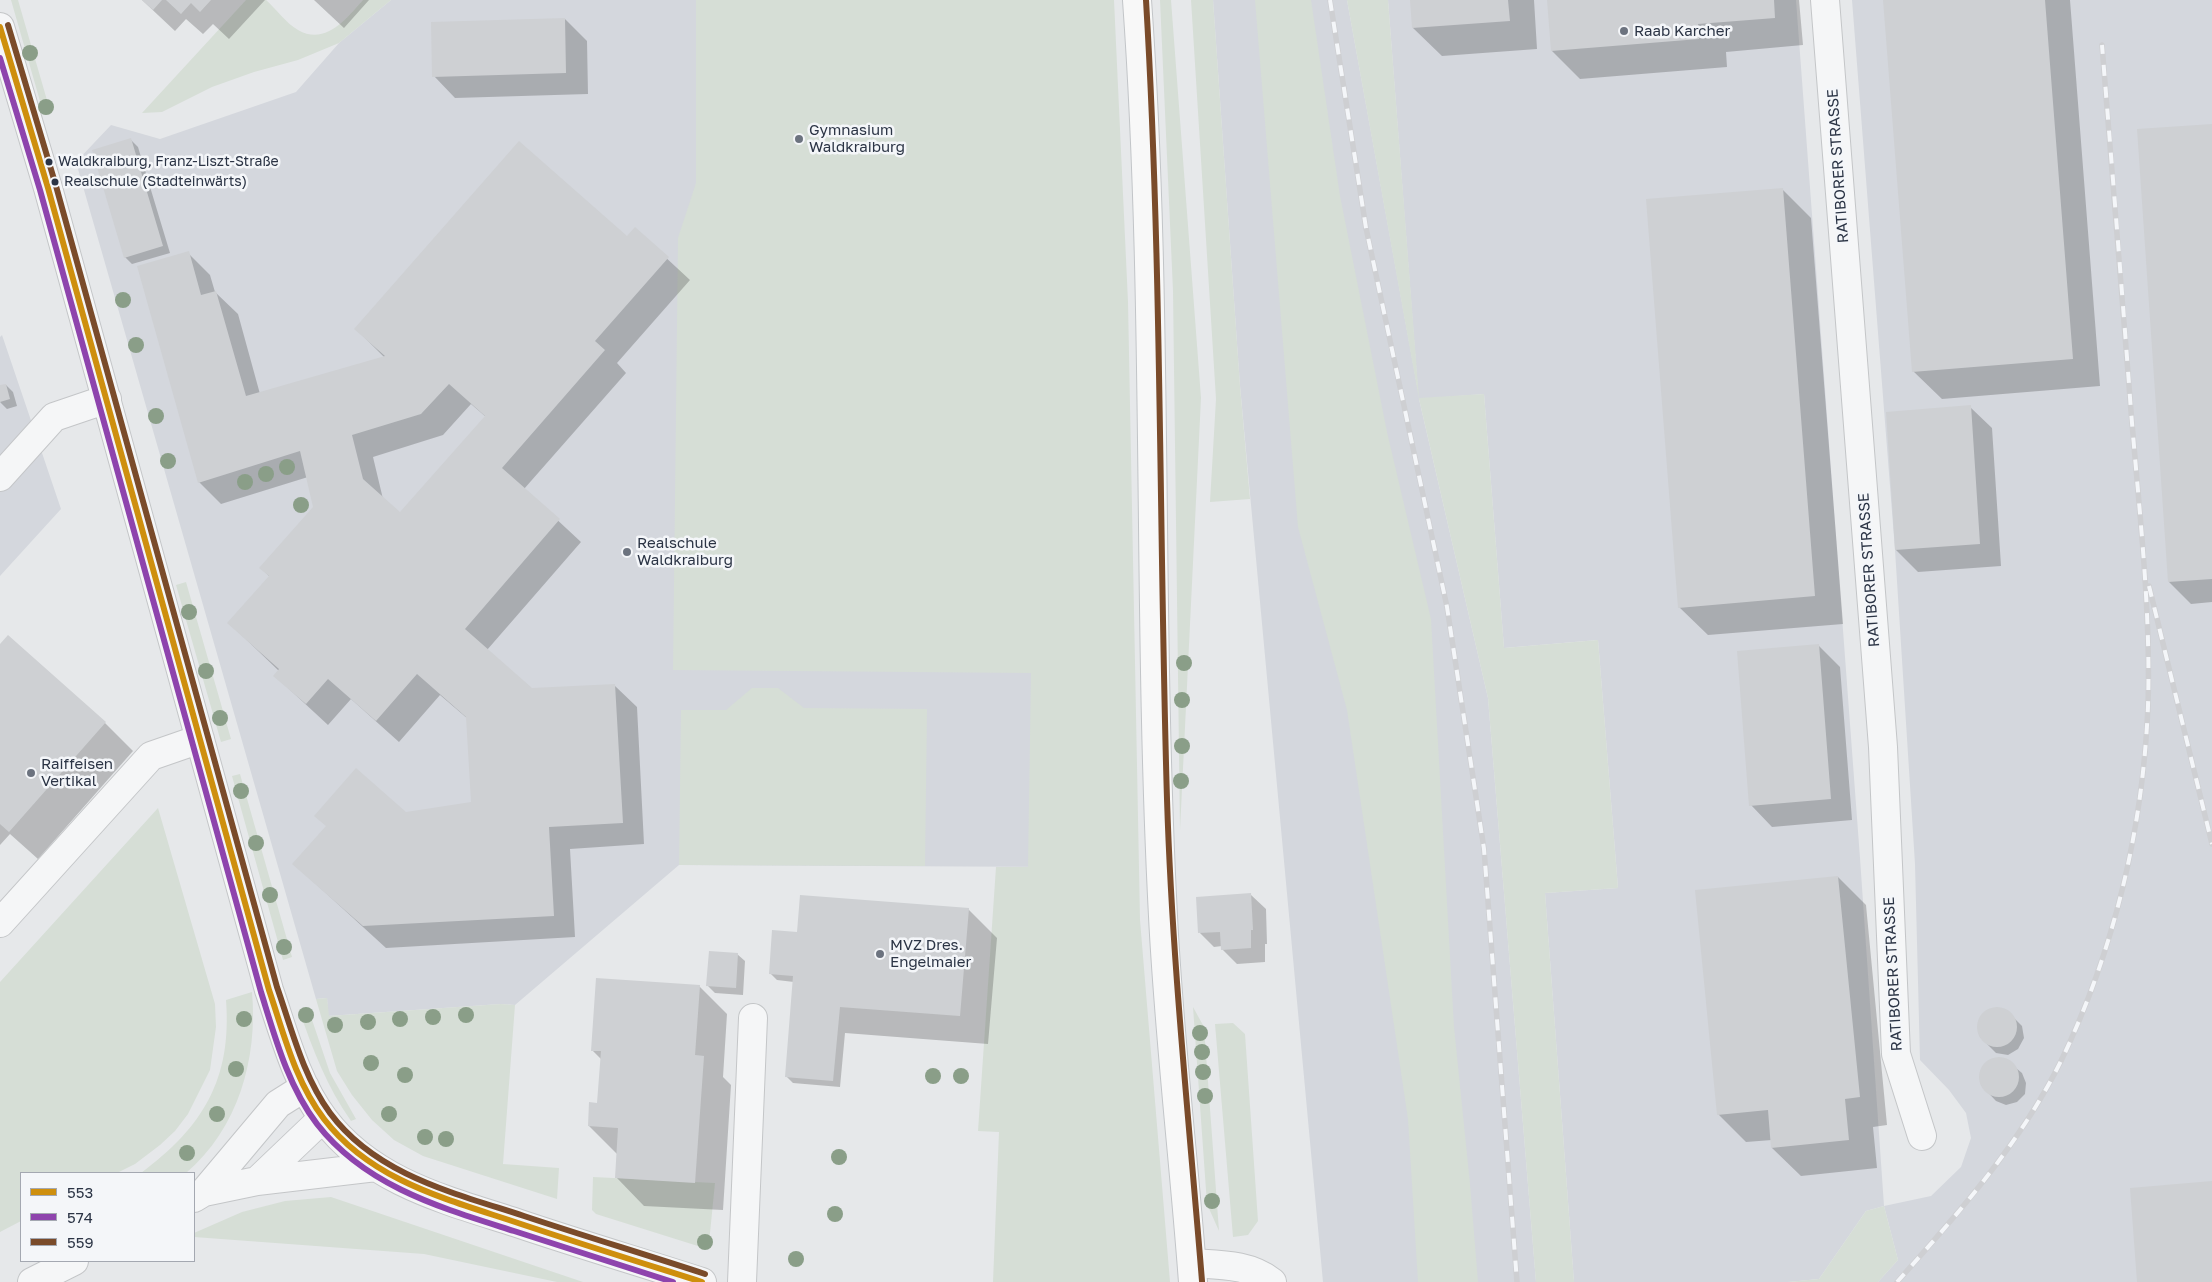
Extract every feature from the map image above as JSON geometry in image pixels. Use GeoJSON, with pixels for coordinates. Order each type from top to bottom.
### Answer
{"type":"FeatureCollection","features":[{"type":"Feature","properties":{"kind":"main road"},"geometry":{"type":"LineString","coordinates":[[1137,0],[1151,294],[1153,544],[1163,917],[1193,1272]]}},
{"type":"Feature","properties":{"kind":"street","name":"RATIBORER STRASSE"},"geometry":{"type":"LineString","coordinates":[[1825,0],[1883,747],[1896,1054],[1922,1136]]}},
{"type":"Feature","properties":{"kind":"street"},"geometry":{"type":"LineString","coordinates":[[0,27],[48,188],[107,399],[269,990],[305,1087],[323,1118],[352,1148],[376,1167],[400,1182],[426,1193],[687,1280]]}},
{"type":"Feature","properties":{"kind":"street"},"geometry":{"type":"LineString","coordinates":[[0,477],[54,417],[107,399]]}},
{"type":"Feature","properties":{"kind":"street"},"geometry":{"type":"LineString","coordinates":[[0,923],[151,756],[200,739]]}},
{"type":"Feature","properties":{"kind":"street"},"geometry":{"type":"LineString","coordinates":[[742,1282],[752,1018]]}},
{"type":"Feature","properties":{"kind":"street"},"geometry":{"type":"LineString","coordinates":[[199,1195],[278,1104],[305,1087]]}},
{"type":"Feature","properties":{"kind":"street"},"geometry":{"type":"LineString","coordinates":[[257,1181],[323,1118]]}},
{"type":"Feature","properties":{"kind":"street"},"geometry":{"type":"LineString","coordinates":[[199,1195],[257,1181],[376,1167]]}},
{"type":"Feature","properties":{"kind":"street"},"geometry":{"type":"LineString","coordinates":[[32,1282],[72,1262]]}},
{"type":"Feature","properties":{"kind":"street"},"geometry":{"type":"LineString","coordinates":[[1193,1272],[1232,1266],[1260,1273],[1272,1282]]}},
{"type":"Feature","properties":{"kind":"shaded area"},"geometry":{"type":"Polygon","coordinates":[[[11,0],[18,0],[51,114],[44,115],[11,0]]]}},
{"type":"Feature","properties":{"kind":"shaded area"},"geometry":{"type":"Polygon","coordinates":[[[246,0],[266,0],[285,20],[298,30],[318,35],[335,28],[343,22],[363,0],[391,0],[339,43],[298,60],[254,72],[212,87],[162,112],[142,113],[246,0]]]}},
{"type":"Feature","properties":{"kind":"shaded area","name":"Realschule Waldkraiburg"},"geometry":{"type":"Polygon","coordinates":[[[391,0],[1032,0],[1035,240],[1063,867],[679,865],[515,1005],[501,1004],[328,1016],[327,998],[316,999],[76,162],[111,125],[160,139],[296,92],[339,43],[391,0]]]}},
{"type":"Feature","properties":{"kind":"shaded area"},"geometry":{"type":"Polygon","coordinates":[[[696,0],[1114,0],[1128,302],[1140,920],[1170,1282],[993,1282],[999,1132],[978,1131],[996,867],[1028,867],[1031,673],[673,670],[678,238],[696,183],[696,0]]]}},
{"type":"Feature","properties":{"kind":"shaded area"},"geometry":{"type":"Polygon","coordinates":[[[1160,0],[1171,0],[1201,398],[1180,830],[1173,291],[1160,0]]]}},
{"type":"Feature","properties":{"kind":"shaded area"},"geometry":{"type":"Polygon","coordinates":[[[1191,0],[1213,0],[1240,386],[1250,499],[1210,502],[1216,399],[1191,0]]]}},
{"type":"Feature","properties":{"kind":"shaded area"},"geometry":{"type":"Polygon","coordinates":[[[1213,0],[1347,0],[1418,391],[1388,0],[1796,0],[1884,1206],[1866,1211],[1819,1279],[1788,1282],[1574,1282],[1545,893],[1618,888],[1598,640],[1504,648],[1484,394],[1419,399],[1488,698],[1536,1282],[1323,1282],[1240,386],[1213,0]]]}},
{"type":"Feature","properties":{"kind":"shaded area"},"geometry":{"type":"Polygon","coordinates":[[[1255,0],[1311,0],[1340,196],[1387,432],[1431,619],[1454,1027],[1478,1282],[1418,1282],[1408,1119],[1347,710],[1298,527],[1255,0]]]}},
{"type":"Feature","properties":{"kind":"shaded area"},"geometry":{"type":"Polygon","coordinates":[[[1347,0],[1388,0],[1419,398],[1484,394],[1504,648],[1598,640],[1618,888],[1545,893],[1574,1282],[1536,1282],[1488,698],[1419,399],[1347,0]]]}},
{"type":"Feature","properties":{"kind":"shaded area"},"geometry":{"type":"Polygon","coordinates":[[[1852,0],[2212,0],[2212,1282],[1878,1282],[1898,1260],[1884,1206],[1931,1196],[1961,1167],[1971,1138],[1966,1113],[1949,1090],[1920,1060],[1915,864],[1895,550],[1852,0]]]}},
{"type":"Feature","properties":{"kind":"shaded area"},"geometry":{"type":"Polygon","coordinates":[[[2,335],[61,509],[0,576],[0,337],[2,335]]]}},
{"type":"Feature","properties":{"kind":"shaded area"},"geometry":{"type":"Polygon","coordinates":[[[186,582],[231,739],[221,742],[176,585],[186,582]]]}},
{"type":"Feature","properties":{"kind":"shaded area"},"geometry":{"type":"Polygon","coordinates":[[[752,688],[778,688],[804,708],[927,709],[925,866],[679,865],[681,710],[726,710],[752,688]]]}},
{"type":"Feature","properties":{"kind":"shaded area"},"geometry":{"type":"Polygon","coordinates":[[[240,774],[292,957],[283,960],[232,776],[240,774]]]}},
{"type":"Feature","properties":{"kind":"shaded area"},"geometry":{"type":"Polygon","coordinates":[[[158,808],[215,1004],[216,1027],[210,1070],[188,1114],[175,1131],[135,1164],[119,1172],[20,1172],[20,1222],[0,1232],[0,982],[158,808]]]}},
{"type":"Feature","properties":{"kind":"shaded area"},"geometry":{"type":"Polygon","coordinates":[[[252,992],[252,1042],[241,1091],[231,1114],[219,1136],[187,1172],[142,1172],[163,1156],[181,1138],[197,1119],[209,1099],[218,1077],[224,1054],[227,1028],[226,1000],[252,992]]]}},
{"type":"Feature","properties":{"kind":"shaded area"},"geometry":{"type":"Polygon","coordinates":[[[327,998],[329,1016],[501,1004],[515,1005],[503,1164],[559,1168],[557,1199],[423,1156],[394,1140],[372,1120],[352,1095],[337,1071],[316,999],[327,998]]]}},
{"type":"Feature","properties":{"kind":"shaded area"},"geometry":{"type":"Polygon","coordinates":[[[1193,1007],[1204,1027],[1219,1231],[1207,1204],[1193,1007]]]}},
{"type":"Feature","properties":{"kind":"shaded area"},"geometry":{"type":"Polygon","coordinates":[[[308,1008],[330,1073],[356,1119],[351,1121],[342,1108],[321,1068],[299,1010],[308,1008]]]}},
{"type":"Feature","properties":{"kind":"shaded area"},"geometry":{"type":"Polygon","coordinates":[[[1233,1023],[1245,1034],[1258,1221],[1248,1235],[1233,1237],[1215,1024],[1233,1023]]]}},
{"type":"Feature","properties":{"kind":"shaded area"},"geometry":{"type":"Polygon","coordinates":[[[593,1177],[715,1183],[709,1243],[701,1247],[596,1214],[592,1210],[593,1177]]]}},
{"type":"Feature","properties":{"kind":"shaded area"},"geometry":{"type":"Polygon","coordinates":[[[331,1197],[583,1282],[557,1282],[424,1254],[195,1237],[195,1233],[242,1212],[285,1201],[331,1197]]]}},
{"type":"Feature","properties":{"kind":"shaded area"},"geometry":{"type":"Polygon","coordinates":[[[1884,1206],[1898,1260],[1878,1282],[1788,1282],[1819,1279],[1866,1211],[1884,1206]]]}},
{"type":"Feature","properties":{"kind":"building"},"geometry":{"type":"Polygon","coordinates":[[[142,0],[162,0],[153,10],[142,0]]]}},
{"type":"Feature","properties":{"kind":"building"},"geometry":{"type":"Polygon","coordinates":[[[166,0],[211,0],[200,12],[191,3],[181,14],[166,0]]]}},
{"type":"Feature","properties":{"kind":"building"},"geometry":{"type":"Polygon","coordinates":[[[1410,0],[1508,0],[1510,21],[1412,28],[1410,0]]]}},
{"type":"Feature","properties":{"kind":"building","name":"Raab Karcher"},"geometry":{"type":"Polygon","coordinates":[[[1547,0],[1774,0],[1775,18],[1698,24],[1699,39],[1551,51],[1547,0]]]}},
{"type":"Feature","properties":{"kind":"building"},"geometry":{"type":"Polygon","coordinates":[[[1883,0],[2045,0],[2073,359],[1912,372],[1883,0]]]}},
{"type":"Feature","properties":{"kind":"building"},"geometry":{"type":"Polygon","coordinates":[[[565,18],[566,73],[432,77],[431,22],[565,18]]]}},
{"type":"Feature","properties":{"kind":"building"},"geometry":{"type":"Polygon","coordinates":[[[2212,124],[2212,579],[2168,582],[2137,129],[2212,124]]]}},
{"type":"Feature","properties":{"kind":"building"},"geometry":{"type":"Polygon","coordinates":[[[131,138],[163,246],[124,258],[92,150],[131,138]]]}},
{"type":"Feature","properties":{"kind":"building"},"geometry":{"type":"Polygon","coordinates":[[[519,141],[627,236],[635,227],[669,257],[595,341],[605,350],[502,468],[560,519],[465,629],[532,688],[615,684],[623,823],[549,827],[554,916],[363,926],[292,864],[326,826],[314,816],[356,768],[406,812],[471,802],[466,717],[417,674],[376,721],[328,679],[306,704],[273,676],[279,669],[227,623],[269,576],[259,568],[313,507],[300,451],[198,483],[137,266],[189,251],[201,295],[216,291],[246,396],[385,356],[354,329],[519,141]],[[449,384],[421,414],[352,435],[363,479],[400,512],[485,416],[449,384]]]}},
{"type":"Feature","properties":{"kind":"building"},"geometry":{"type":"Polygon","coordinates":[[[1783,188],[1815,596],[1678,608],[1646,199],[1783,188]]]}},
{"type":"Feature","properties":{"kind":"building"},"geometry":{"type":"Polygon","coordinates":[[[6,384],[10,399],[0,402],[0,385],[6,384]]]}},
{"type":"Feature","properties":{"kind":"building"},"geometry":{"type":"Polygon","coordinates":[[[1971,405],[1980,544],[1895,550],[1886,412],[1971,405]]]}},
{"type":"Feature","properties":{"kind":"building","name":"Raiffeisen Vertikal"},"geometry":{"type":"Polygon","coordinates":[[[8,635],[106,722],[9,832],[0,824],[0,644],[8,635]]]}},
{"type":"Feature","properties":{"kind":"building"},"geometry":{"type":"Polygon","coordinates":[[[1819,644],[1831,799],[1749,806],[1737,651],[1819,644]]]}},
{"type":"Feature","properties":{"kind":"building"},"geometry":{"type":"Polygon","coordinates":[[[1838,876],[1860,1097],[1845,1099],[1849,1140],[1771,1148],[1768,1110],[1717,1115],[1695,890],[1838,876]]]}},
{"type":"Feature","properties":{"kind":"building"},"geometry":{"type":"Polygon","coordinates":[[[1251,893],[1253,930],[1251,930],[1251,948],[1221,950],[1220,932],[1198,933],[1196,897],[1251,893]]]}},
{"type":"Feature","properties":{"kind":"building","name":"MVZ Dres. Engelmaier"},"geometry":{"type":"Polygon","coordinates":[[[800,895],[969,908],[960,1016],[840,1007],[833,1081],[785,1077],[793,976],[769,974],[772,930],[797,932],[800,895]]]}},
{"type":"Feature","properties":{"kind":"building"},"geometry":{"type":"Polygon","coordinates":[[[709,951],[738,953],[736,988],[706,986],[709,951]]]}},
{"type":"Feature","properties":{"kind":"building"},"geometry":{"type":"Polygon","coordinates":[[[596,978],[700,985],[695,1055],[704,1056],[695,1183],[615,1178],[618,1128],[588,1126],[589,1102],[597,1103],[601,1051],[591,1051],[596,978]]]}},
{"type":"Feature","properties":{"kind":"building"},"geometry":{"type":"Polygon","coordinates":[[[2001,1007],[2008,1010],[2014,1016],[2017,1027],[2016,1035],[2008,1044],[2001,1047],[1993,1047],[1986,1044],[1978,1035],[1977,1023],[1980,1016],[1989,1008],[2001,1007]]]}},
{"type":"Feature","properties":{"kind":"building"},"geometry":{"type":"Polygon","coordinates":[[[2003,1057],[2010,1060],[2016,1066],[2019,1077],[2018,1085],[2010,1094],[2003,1097],[1995,1097],[1988,1094],[1980,1085],[1979,1073],[1982,1066],[1991,1058],[2003,1057]]]}},
{"type":"Feature","properties":{"kind":"building"},"geometry":{"type":"Polygon","coordinates":[[[2212,1181],[2212,1282],[2137,1282],[2130,1188],[2212,1181]]]}},
{"type":"Feature","properties":{"kind":"railway"},"geometry":{"type":"LineString","coordinates":[[1330,0],[1366,228],[1447,607],[1484,849],[1517,1282]]}},
{"type":"Feature","properties":{"kind":"railway"},"geometry":{"type":"LineString","coordinates":[[1897,1282],[1965,1204],[2007,1149],[2045,1092],[2061,1061],[2080,1019],[2110,933],[2123,888],[2140,798],[2148,706],[2148,632],[2144,558],[2102,45]]}},
{"type":"Feature","properties":{"kind":"railway"},"geometry":{"type":"LineString","coordinates":[[2149,586],[2212,844]]}},
{"type":"Feature","properties":{"kind":"transit line","name":"559"},"geometry":{"type":"LineString","coordinates":[[1146,0],[1155,200],[1164,699],[1169,859],[1202,1281]]}},
{"type":"Feature","properties":{"kind":"transit line","name":"559"},"geometry":{"type":"LineString","coordinates":[[8,25],[56,186],[277,987],[312,1084],[330,1113],[349,1134],[370,1152],[393,1167],[444,1190],[705,1274]]}},
{"type":"Feature","properties":{"kind":"transit line","name":"553"},"geometry":{"type":"LineString","coordinates":[[0,27],[48,188],[269,990],[291,1057],[305,1089],[324,1119],[343,1141],[365,1159],[389,1174],[440,1197],[702,1282]]}},
{"type":"Feature","properties":{"kind":"transit line","name":"574"},"geometry":{"type":"LineString","coordinates":[[0,58],[40,190],[261,992],[283,1061],[298,1094],[317,1124],[337,1146],[358,1164],[407,1192],[433,1204],[673,1282]]}},
{"type":"Feature","properties":{"kind":"place","name":"Raab Karcher"},"geometry":{"type":"Point","coordinates":[1624,31]}},
{"type":"Feature","properties":{"kind":"place","name":"Gymnasium Waldkraiburg"},"geometry":{"type":"Point","coordinates":[799,139]}},
{"type":"Feature","properties":{"kind":"place","name":"Waldkraiburg, Franz-Liszt-Straße"},"geometry":{"type":"Point","coordinates":[49,162]}},
{"type":"Feature","properties":{"kind":"place","name":"Realschule (Stadteinwärts)"},"geometry":{"type":"Point","coordinates":[55,182]}},
{"type":"Feature","properties":{"kind":"place","name":"Realschule Waldkraiburg"},"geometry":{"type":"Point","coordinates":[627,552]}},
{"type":"Feature","properties":{"kind":"place","name":"Raiffeisen Vertikal"},"geometry":{"type":"Point","coordinates":[31,773]}},
{"type":"Feature","properties":{"kind":"place","name":"MVZ Dres. Engelmaier"},"geometry":{"type":"Point","coordinates":[880,954]}}]}
